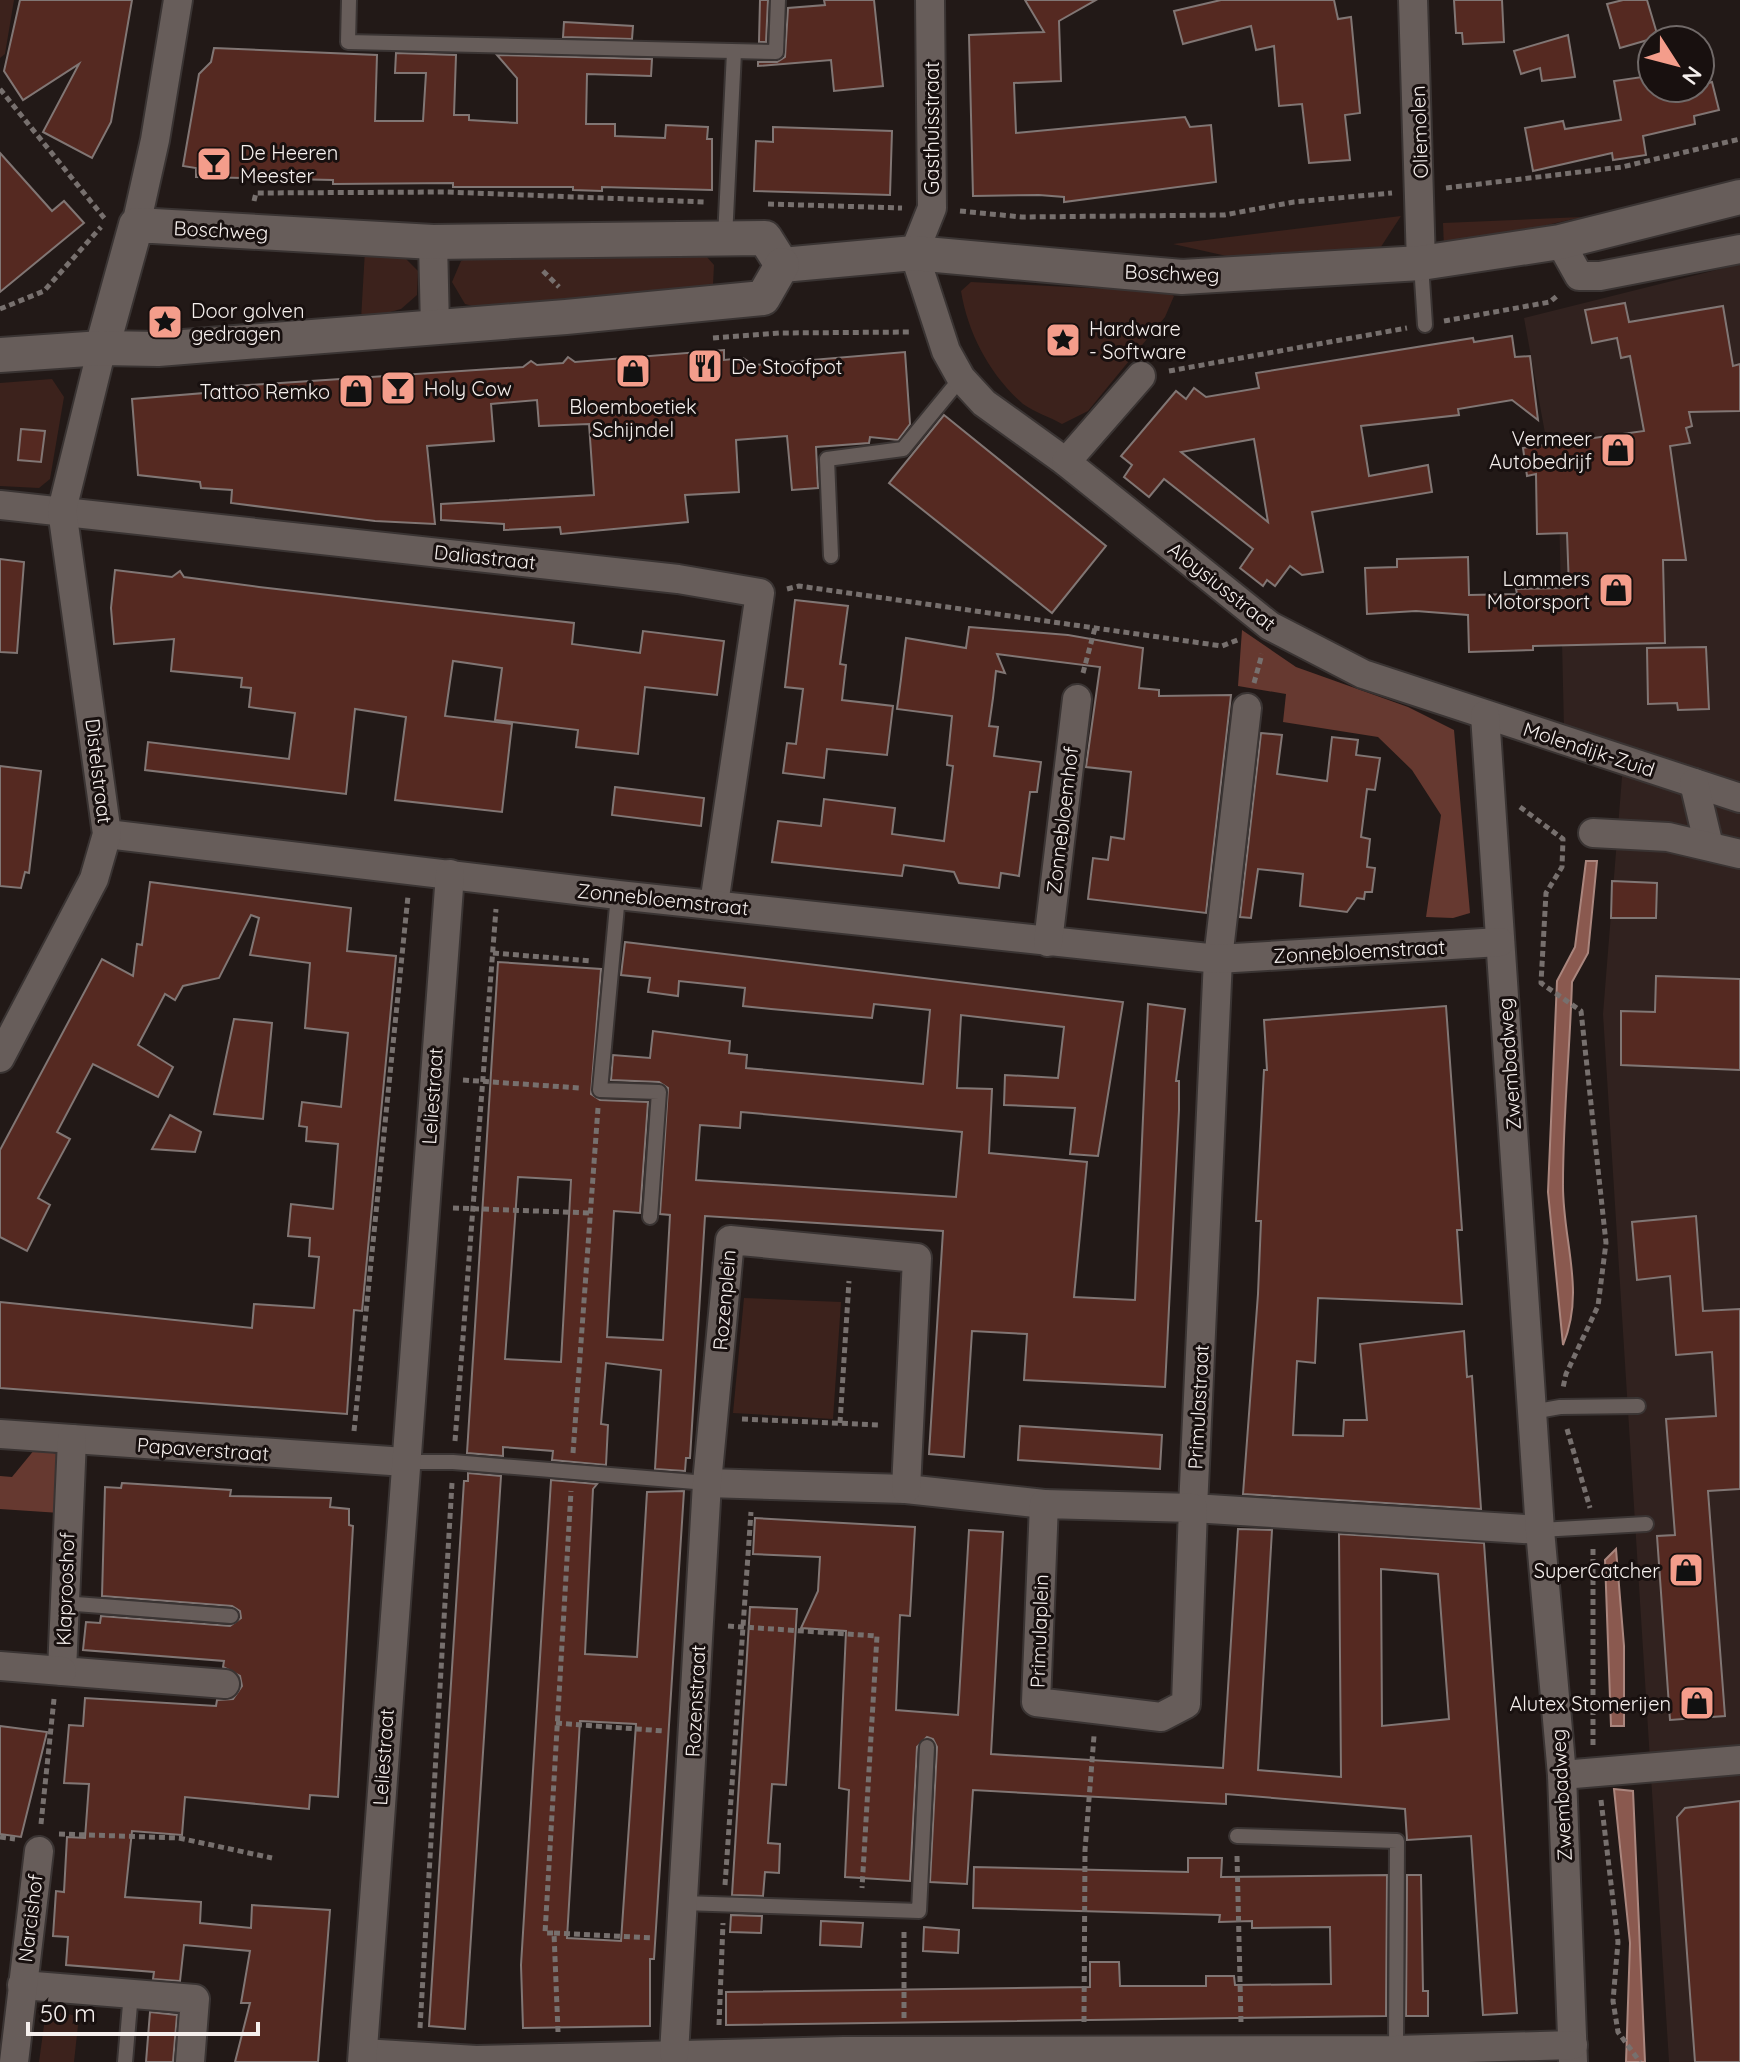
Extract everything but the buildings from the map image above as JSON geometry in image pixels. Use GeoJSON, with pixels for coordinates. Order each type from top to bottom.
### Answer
{"type":"FeatureCollection","features":[{"type":"Feature","properties":{"kind":"street"},"geometry":{"type":"LineString","coordinates":[[0,505],[62,510],[136,225],[155,140],[178,0]]}},
{"type":"Feature","properties":{"kind":"street","name":"Gasthuisstraat"},"geometry":{"type":"LineString","coordinates":[[914,253],[932,208],[930,0]]}},
{"type":"Feature","properties":{"kind":"street","name":"Oliemolen"},"geometry":{"type":"LineString","coordinates":[[1413,0],[1421,263]]}},
{"type":"Feature","properties":{"kind":"street","name":"Boschweg"},"geometry":{"type":"LineString","coordinates":[[136,225],[433,242],[765,238],[782,265],[914,253],[1182,277],[1421,263],[1560,242],[1740,197]]}},
{"type":"Feature","properties":{"kind":"street"},"geometry":{"type":"LineString","coordinates":[[433,242],[435,327]]}},
{"type":"Feature","properties":{"kind":"street"},"geometry":{"type":"LineString","coordinates":[[1560,242],[1579,276],[1600,276],[1740,249]]}},
{"type":"Feature","properties":{"kind":"street","name":"Aloysiusstraat"},"geometry":{"type":"LineString","coordinates":[[914,253],[946,351],[961,378],[984,403],[1066,462],[1270,626],[1363,674],[1485,715]]}},
{"type":"Feature","properties":{"kind":"street"},"geometry":{"type":"LineString","coordinates":[[0,355],[102,348],[158,349],[763,298],[782,265]]}},
{"type":"Feature","properties":{"kind":"street"},"geometry":{"type":"LineString","coordinates":[[1066,462],[1141,376]]}},
{"type":"Feature","properties":{"kind":"street","name":"Daliastraat"},"geometry":{"type":"LineString","coordinates":[[62,510],[678,579],[760,593]]}},
{"type":"Feature","properties":{"kind":"street","name":"Distelstraat"},"geometry":{"type":"LineString","coordinates":[[0,1058],[94,879],[107,834],[62,510]]}},
{"type":"Feature","properties":{"kind":"street"},"geometry":{"type":"LineString","coordinates":[[714,904],[760,593]]}},
{"type":"Feature","properties":{"kind":"street","name":"Zonnebloemhof"},"geometry":{"type":"LineString","coordinates":[[1048,942],[1077,699]]}},
{"type":"Feature","properties":{"kind":"street"},"geometry":{"type":"LineString","coordinates":[[1218,959],[1247,708]]}},
{"type":"Feature","properties":{"kind":"street","name":"Zwembadweg"},"geometry":{"type":"LineString","coordinates":[[1485,715],[1492,781],[1540,1530],[1562,1775],[1573,2054]]}},
{"type":"Feature","properties":{"kind":"street","name":"Molendijk-Zuid"},"geometry":{"type":"LineString","coordinates":[[1485,715],[1740,798]]}},
{"type":"Feature","properties":{"kind":"street"},"geometry":{"type":"LineString","coordinates":[[1694,783],[1709,846]]}},
{"type":"Feature","properties":{"kind":"street"},"geometry":{"type":"LineString","coordinates":[[1593,833],[1668,837],[1740,854]]}},
{"type":"Feature","properties":{"kind":"street","name":"Zonnebloemstraat"},"geometry":{"type":"LineString","coordinates":[[107,834],[618,895],[1218,959],[1500,942]]}},
{"type":"Feature","properties":{"kind":"street","name":"Leliestraat"},"geometry":{"type":"LineString","coordinates":[[363,2057],[450,874]]}},
{"type":"Feature","properties":{"kind":"street","name":"Primulastraat"},"geometry":{"type":"LineString","coordinates":[[1193,1508],[1218,959]]}},
{"type":"Feature","properties":{"kind":"street","name":"Rozenplein"},"geometry":{"type":"LineString","coordinates":[[707,1483],[730,1240],[917,1258],[906,1489]]}},
{"type":"Feature","properties":{"kind":"street","name":"Papaverstraat"},"geometry":{"type":"LineString","coordinates":[[0,1434],[405,1462]]}},
{"type":"Feature","properties":{"kind":"street","name":"Klaprooshof"},"geometry":{"type":"LineString","coordinates":[[72,1439],[62,1671],[225,1684]]}},
{"type":"Feature","properties":{"kind":"street"},"geometry":{"type":"LineString","coordinates":[[707,1483],[906,1489],[1044,1504],[1193,1508],[1540,1530]]}},
{"type":"Feature","properties":{"kind":"street","name":"Rozenstraat"},"geometry":{"type":"LineString","coordinates":[[674,2054],[707,1483]]}},
{"type":"Feature","properties":{"kind":"street","name":"Primulaplein"},"geometry":{"type":"LineString","coordinates":[[1044,1504],[1036,1702],[1161,1717],[1186,1704],[1193,1508]]}},
{"type":"Feature","properties":{"kind":"street"},"geometry":{"type":"LineString","coordinates":[[0,1666],[62,1671]]}},
{"type":"Feature","properties":{"kind":"street"},"geometry":{"type":"LineString","coordinates":[[1562,1775],[1740,1760]]}},
{"type":"Feature","properties":{"kind":"street","name":"Narcishof"},"geometry":{"type":"LineString","coordinates":[[14,2062],[40,1842]]}},
{"type":"Feature","properties":{"kind":"street","name":"Narcishof"},"geometry":{"type":"LineString","coordinates":[[22,1985],[195,1999],[190,2062]]}},
{"type":"Feature","properties":{"kind":"street"},"geometry":{"type":"LineString","coordinates":[[363,2057],[476,2061],[674,2054],[844,2056],[904,2051],[1242,2051],[1296,2056],[1396,2050],[1573,2054]]}},
{"type":"Feature","properties":{"kind":"lane"},"geometry":{"type":"LineString","coordinates":[[349,0],[348,42],[734,52],[776,52],[778,0]]}},
{"type":"Feature","properties":{"kind":"lane"},"geometry":{"type":"LineString","coordinates":[[725,239],[734,52]]}},
{"type":"Feature","properties":{"kind":"lane"},"geometry":{"type":"LineString","coordinates":[[1421,263],[1425,325]]}},
{"type":"Feature","properties":{"kind":"lane"},"geometry":{"type":"LineString","coordinates":[[831,556],[827,459],[903,449],[961,378]]}},
{"type":"Feature","properties":{"kind":"lane"},"geometry":{"type":"LineString","coordinates":[[618,895],[600,1090],[659,1092],[650,1217]]}},
{"type":"Feature","properties":{"kind":"lane"},"geometry":{"type":"LineString","coordinates":[[1532,1412],[1560,1407],[1638,1406]]}},
{"type":"Feature","properties":{"kind":"lane"},"geometry":{"type":"LineString","coordinates":[[405,1462],[453,1462],[707,1483]]}},
{"type":"Feature","properties":{"kind":"lane"},"geometry":{"type":"LineString","coordinates":[[1540,1530],[1646,1524]]}},
{"type":"Feature","properties":{"kind":"lane"},"geometry":{"type":"LineString","coordinates":[[63,1603],[231,1616]]}},
{"type":"Feature","properties":{"kind":"lane"},"geometry":{"type":"LineString","coordinates":[[683,1903],[919,1911],[927,1747]]}},
{"type":"Feature","properties":{"kind":"lane"},"geometry":{"type":"LineString","coordinates":[[1237,1836],[1397,1841],[1396,2050]]}},
{"type":"Feature","properties":{"kind":"lane"},"geometry":{"type":"LineString","coordinates":[[125,2062],[131,1993]]}},
{"type":"Feature","properties":{"kind":"path"},"geometry":{"type":"LineString","coordinates":[[0,89],[107,221],[44,291],[0,309]]}},
{"type":"Feature","properties":{"kind":"path"},"geometry":{"type":"LineString","coordinates":[[247,232],[256,193],[447,192],[932,208],[1022,217],[1224,215],[1294,202],[1421,191],[1622,167],[1740,139]]}},
{"type":"Feature","properties":{"kind":"path"},"geometry":{"type":"LineString","coordinates":[[517,243],[564,292]]}},
{"type":"Feature","properties":{"kind":"path"},"geometry":{"type":"LineString","coordinates":[[1141,376],[1550,302],[1579,276]]}},
{"type":"Feature","properties":{"kind":"path"},"geometry":{"type":"LineString","coordinates":[[760,593],[799,586],[1222,646],[1270,626]]}},
{"type":"Feature","properties":{"kind":"path"},"geometry":{"type":"LineString","coordinates":[[1247,708],[1270,626]]}},
{"type":"Feature","properties":{"kind":"path"},"geometry":{"type":"LineString","coordinates":[[1077,699],[1095,628]]}},
{"type":"Feature","properties":{"kind":"path"},"geometry":{"type":"LineString","coordinates":[[1492,781],[1563,839],[1562,867],[1546,893],[1541,983],[1581,1011]]}},
{"type":"Feature","properties":{"kind":"path"},"geometry":{"type":"LineString","coordinates":[[351,1460],[410,869]]}},
{"type":"Feature","properties":{"kind":"path"},"geometry":{"type":"LineString","coordinates":[[493,953],[611,963]]}},
{"type":"Feature","properties":{"kind":"path"},"geometry":{"type":"LineString","coordinates":[[434,1078],[600,1090],[572,1473],[545,1933],[681,1939]]}},
{"type":"Feature","properties":{"kind":"path"},"geometry":{"type":"LineString","coordinates":[[424,1205],[591,1213]]}},
{"type":"Feature","properties":{"kind":"path"},"geometry":{"type":"LineString","coordinates":[[840,1423],[850,1252]]}},
{"type":"Feature","properties":{"kind":"path"},"geometry":{"type":"LineString","coordinates":[[713,1418],[910,1425]]}},
{"type":"Feature","properties":{"kind":"path"},"geometry":{"type":"LineString","coordinates":[[717,2054],[724,1905],[753,1484]]}},
{"type":"Feature","properties":{"kind":"path"},"geometry":{"type":"LineString","coordinates":[[699,1623],[877,1636],[861,1909]]}},
{"type":"Feature","properties":{"kind":"path"},"geometry":{"type":"LineString","coordinates":[[62,1671],[50,1713],[40,1842],[179,1838],[272,1858]]}},
{"type":"Feature","properties":{"kind":"path"},"geometry":{"type":"LineString","coordinates":[[1084,2051],[1085,1850],[1096,1711]]}},
{"type":"Feature","properties":{"kind":"path"},"geometry":{"type":"LineString","coordinates":[[556,1723],[693,1733]]}},
{"type":"Feature","properties":{"kind":"path"},"geometry":{"type":"LineString","coordinates":[[1237,1836],[1242,2051]]}},
{"type":"Feature","properties":{"kind":"path"},"geometry":{"type":"LineString","coordinates":[[903,1910],[904,2051]]}},
{"type":"Feature","properties":{"kind":"path"},"geometry":{"type":"LineString","coordinates":[[554,1933],[559,2058]]}},
{"type":"Feature","properties":{"kind":"path"},"geometry":{"type":"LineString","coordinates":[[1618,2032],[1640,2062]]}},
{"type":"Feature","properties":{"kind":"shaded area"},"geometry":{"type":"Polygon","coordinates":[[[0,0],[14,0],[5,54],[0,58],[0,0]]]}},
{"type":"Feature","properties":{"kind":"shaded area"},"geometry":{"type":"Polygon","coordinates":[[[1401,216],[1375,256],[1231,257],[1173,244],[1401,216]]]}},
{"type":"Feature","properties":{"kind":"shaded area"},"geometry":{"type":"Polygon","coordinates":[[[1582,217],[1451,247],[1444,248],[1443,223],[1582,217]]]}},
{"type":"Feature","properties":{"kind":"shaded area"},"geometry":{"type":"Polygon","coordinates":[[[699,248],[714,265],[713,285],[702,297],[500,313],[465,304],[452,282],[461,261],[493,250],[699,248]]]}},
{"type":"Feature","properties":{"kind":"shaded area"},"geometry":{"type":"Polygon","coordinates":[[[365,250],[406,259],[418,271],[417,295],[401,309],[361,320],[365,250]]]}},
{"type":"Feature","properties":{"kind":"shaded area"},"geometry":{"type":"Polygon","coordinates":[[[1740,264],[1740,2062],[1669,2062],[1603,1014],[1624,752],[1564,730],[1559,510],[1524,318],[1740,264]]]}},
{"type":"Feature","properties":{"kind":"shaded area"},"geometry":{"type":"Polygon","coordinates":[[[971,282],[1166,292],[1174,296],[1165,317],[1088,411],[1062,424],[1023,404],[1000,380],[982,353],[969,323],[961,291],[971,282]]]}},
{"type":"Feature","properties":{"kind":"shaded area"},"geometry":{"type":"Polygon","coordinates":[[[52,379],[64,397],[50,479],[39,488],[0,486],[0,383],[52,379]]]}},
{"type":"Feature","properties":{"kind":"shaded area"},"geometry":{"type":"Polygon","coordinates":[[[1242,630],[1296,667],[1408,707],[1454,730],[1470,913],[1453,918],[1426,917],[1441,815],[1412,770],[1378,737],[1283,722],[1286,694],[1238,686],[1242,630]]]}},
{"type":"Feature","properties":{"kind":"shaded area"},"geometry":{"type":"Polygon","coordinates":[[[1586,861],[1597,861],[1588,953],[1572,982],[1563,1183],[1573,1304],[1563,1345],[1548,1192],[1557,981],[1575,947],[1586,861]]]}},
{"type":"Feature","properties":{"kind":"shaded area"},"geometry":{"type":"Polygon","coordinates":[[[744,1298],[841,1302],[833,1419],[733,1413],[744,1298]]]}},
{"type":"Feature","properties":{"kind":"shaded area"},"geometry":{"type":"Polygon","coordinates":[[[35,1449],[67,1456],[60,1513],[0,1509],[0,1476],[12,1477],[35,1449]]]}},
{"type":"Feature","properties":{"kind":"shaded area"},"geometry":{"type":"Polygon","coordinates":[[[1616,1549],[1624,1646],[1624,1726],[1611,1726],[1605,1560],[1616,1549]]]}},
{"type":"Feature","properties":{"kind":"shaded area"},"geometry":{"type":"Polygon","coordinates":[[[1614,1789],[1633,1791],[1645,2062],[1626,2062],[1630,1943],[1614,1789]]]}},
{"type":"Feature","properties":{"kind":"shaded area"},"geometry":{"type":"Polygon","coordinates":[[[46,2011],[79,2016],[74,2062],[39,2062],[46,2011]]]}},
{"type":"Feature","properties":{"kind":"place","name":"De Heeren Meester"},"geometry":{"type":"Point","coordinates":[214,164]}},
{"type":"Feature","properties":{"kind":"place","name":"Door golven gedragen"},"geometry":{"type":"Point","coordinates":[165,322]}},
{"type":"Feature","properties":{"kind":"place","name":"Hardware - Software"},"geometry":{"type":"Point","coordinates":[1063,340]}},
{"type":"Feature","properties":{"kind":"place","name":"De Stoofpot"},"geometry":{"type":"Point","coordinates":[705,366]}},
{"type":"Feature","properties":{"kind":"place","name":"Bloemboetiek Schijndel"},"geometry":{"type":"Point","coordinates":[633,371]}},
{"type":"Feature","properties":{"kind":"place","name":"Holy Cow"},"geometry":{"type":"Point","coordinates":[398,388]}},
{"type":"Feature","properties":{"kind":"place","name":"Tattoo Remko"},"geometry":{"type":"Point","coordinates":[356,391]}},
{"type":"Feature","properties":{"kind":"place","name":"Vermeer Autobedrijf"},"geometry":{"type":"Point","coordinates":[1618,450]}},
{"type":"Feature","properties":{"kind":"place","name":"Lammers Motorsport"},"geometry":{"type":"Point","coordinates":[1616,590]}},
{"type":"Feature","properties":{"kind":"place","name":"SuperCatcher"},"geometry":{"type":"Point","coordinates":[1686,1570]}},
{"type":"Feature","properties":{"kind":"place","name":"Alutex Stomerijen"},"geometry":{"type":"Point","coordinates":[1697,1703]}}]}
